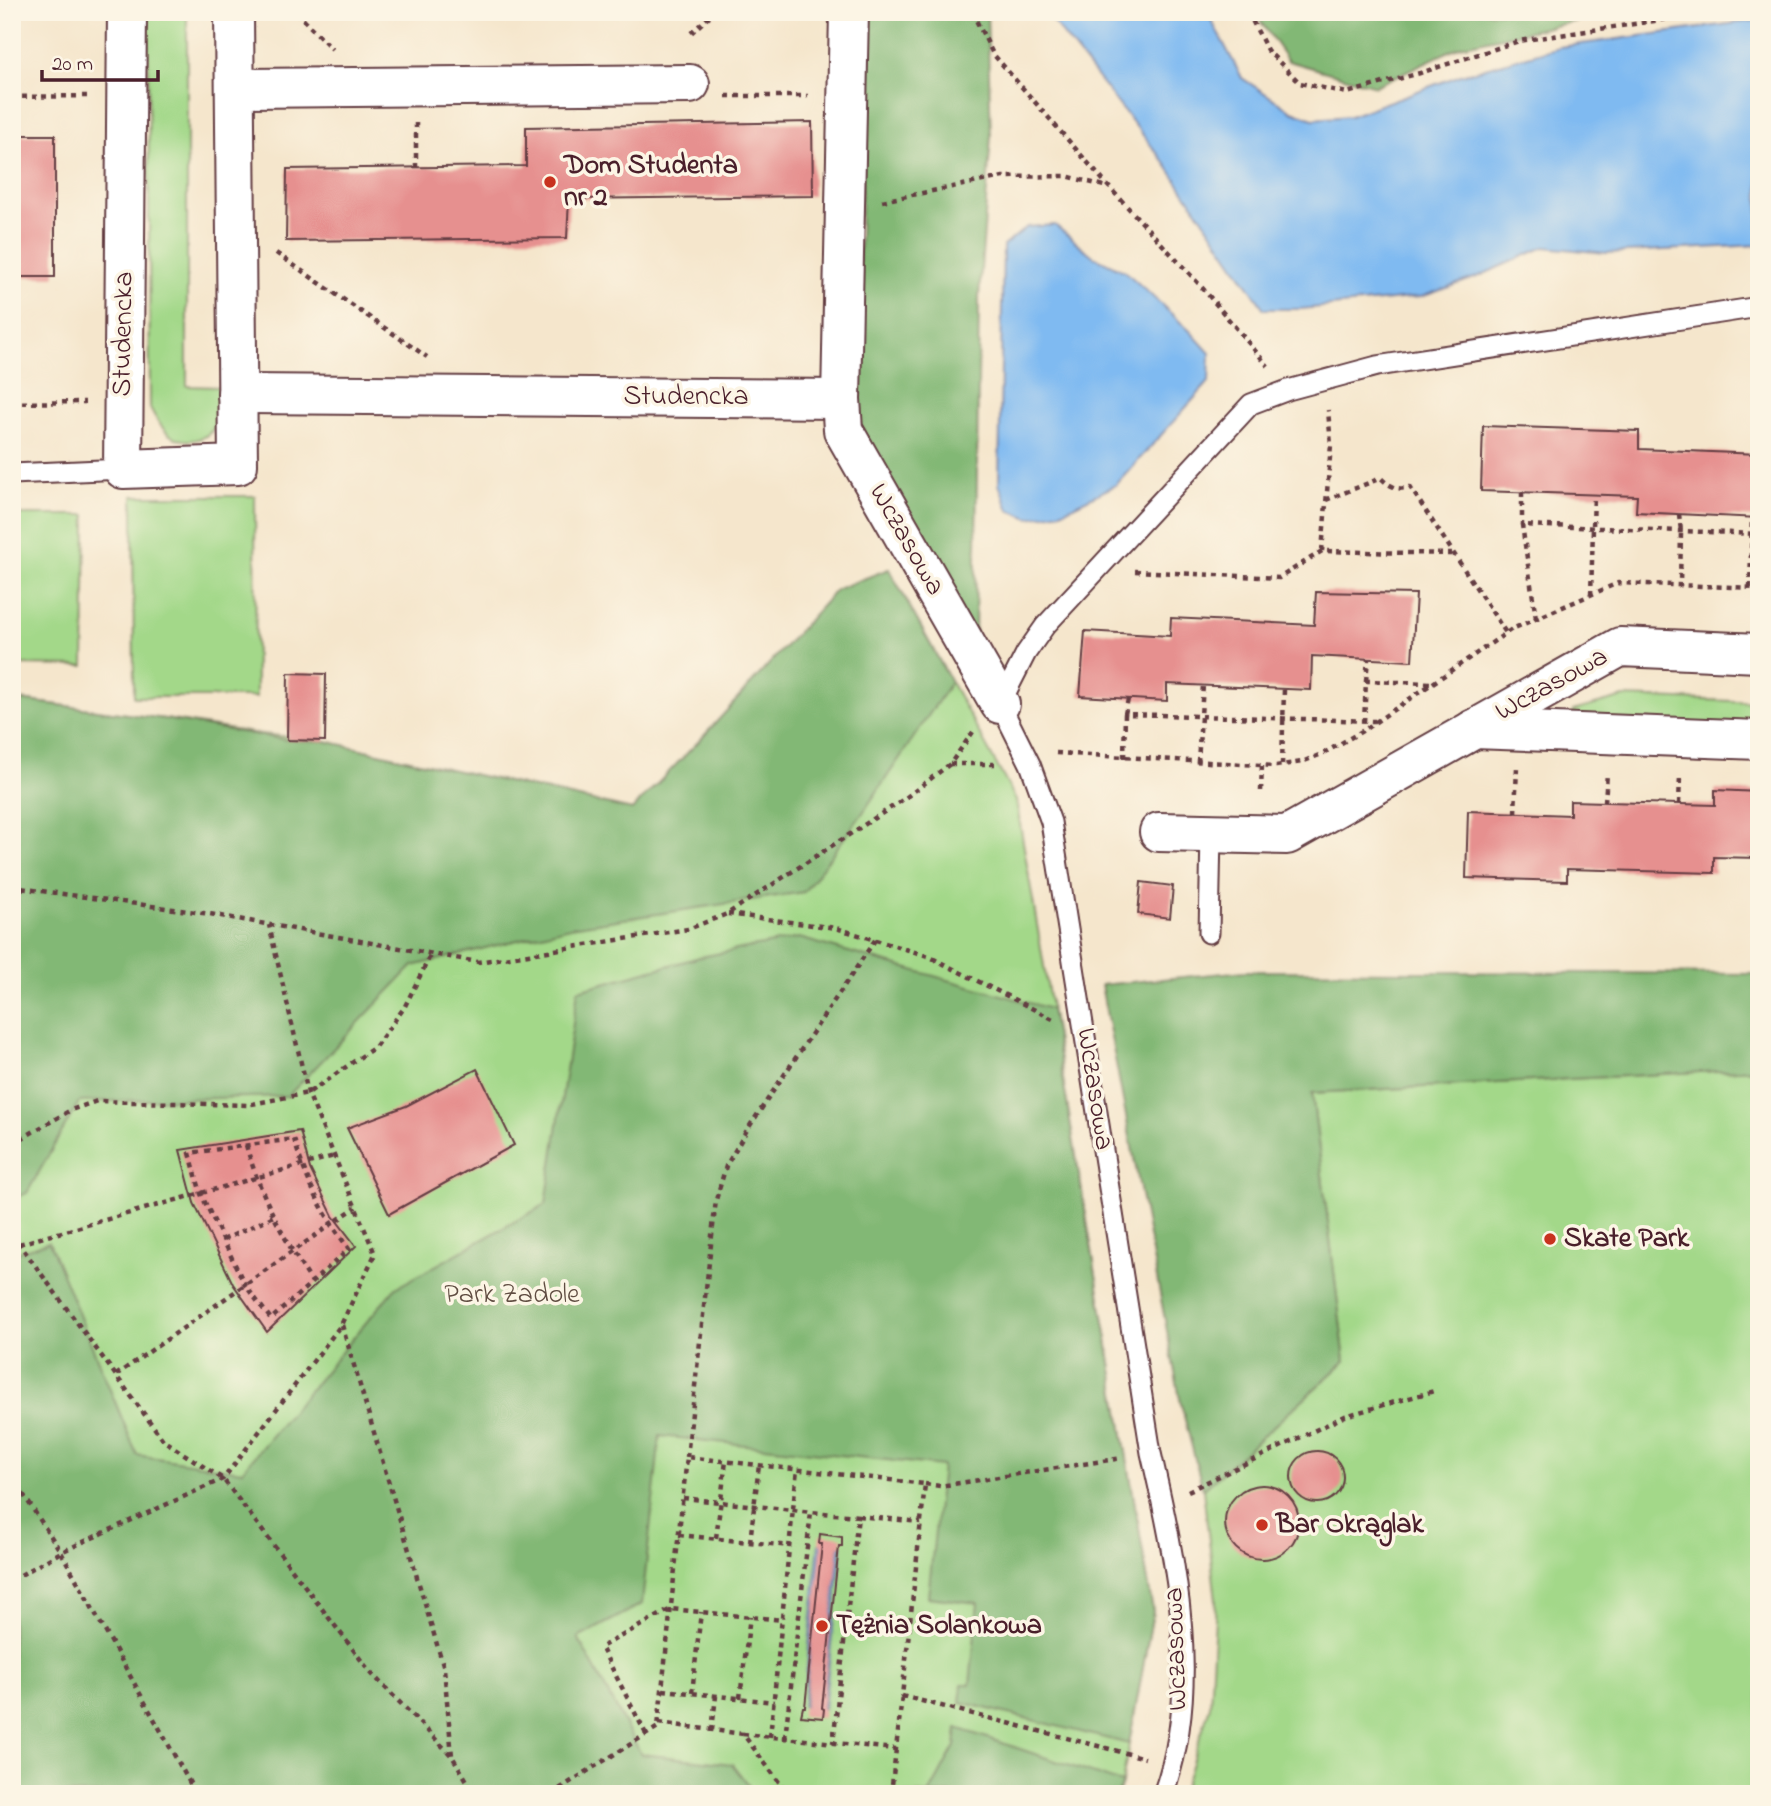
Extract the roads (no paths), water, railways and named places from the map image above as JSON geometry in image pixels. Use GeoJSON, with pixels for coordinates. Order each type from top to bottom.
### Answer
{"type":"FeatureCollection","features":[{"type":"Feature","properties":{"kind":"street","name":"Studencka"},"geometry":{"type":"LineString","coordinates":[[123,469],[127,12]]}},
{"type":"Feature","properties":{"kind":"street"},"geometry":{"type":"LineString","coordinates":[[123,469],[237,465],[234,12]]}},
{"type":"Feature","properties":{"kind":"street"},"geometry":{"type":"LineString","coordinates":[[842,414],[849,12]]}},
{"type":"Feature","properties":{"kind":"street"},"geometry":{"type":"LineString","coordinates":[[235,88],[690,84]]}},
{"type":"Feature","properties":{"kind":"street","name":"Studencka"},"geometry":{"type":"LineString","coordinates":[[237,394],[842,414]]}},
{"type":"Feature","properties":{"kind":"street","name":"Wczasowa"},"geometry":{"type":"LineString","coordinates":[[842,414],[1000,704]]}},
{"type":"Feature","properties":{"kind":"street","name":"Wczasowa"},"geometry":{"type":"LineString","coordinates":[[1159,832],[1287,835],[1620,648],[1759,653]]}},
{"type":"Feature","properties":{"kind":"street","name":"Wczasowa"},"geometry":{"type":"LineString","coordinates":[[1474,729],[1759,740]]}},
{"type":"Feature","properties":{"kind":"lane"},"geometry":{"type":"LineString","coordinates":[[1000,704],[1026,653],[1045,626],[1251,404],[1288,390],[1377,366],[1759,307]]}},
{"type":"Feature","properties":{"kind":"lane"},"geometry":{"type":"LineString","coordinates":[[12,474],[123,469]]}},
{"type":"Feature","properties":{"kind":"lane","name":"Wczasowa"},"geometry":{"type":"LineString","coordinates":[[1000,704],[1027,758],[1051,822],[1151,1454],[1180,1613],[1184,1693],[1174,1766],[1163,1794]]}},
{"type":"Feature","properties":{"kind":"lane"},"geometry":{"type":"LineString","coordinates":[[1209,933],[1211,833]]}},
{"type":"Feature","properties":{"kind":"water"},"geometry":{"type":"Polygon","coordinates":[[[1048,12],[1207,12],[1242,78],[1292,111],[1313,119],[1350,116],[1461,75],[1559,47],[1759,20],[1759,245],[1606,253],[1544,247],[1477,277],[1421,297],[1301,309],[1264,309],[1165,163],[1048,12]]]}},
{"type":"Feature","properties":{"kind":"water"},"geometry":{"type":"Polygon","coordinates":[[[1055,225],[1093,256],[1126,272],[1190,331],[1210,353],[1209,382],[1116,485],[1061,512],[1029,518],[1009,510],[999,484],[1003,246],[1027,227],[1055,225]]]}},
{"type":"Feature","properties":{"kind":"water"},"geometry":{"type":"Polygon","coordinates":[[[819,1544],[822,1544],[803,1707],[819,1544]]]}},
{"type":"Feature","properties":{"kind":"water"},"geometry":{"type":"Polygon","coordinates":[[[839,1546],[842,1546],[824,1709],[822,1708],[839,1546]]]}},
{"type":"Feature","properties":{"kind":"place","name":"Dom Studenta nr 2"},"geometry":{"type":"Point","coordinates":[550,182]}},
{"type":"Feature","properties":{"kind":"place","name":"Skate Park"},"geometry":{"type":"Point","coordinates":[1550,1239]}},
{"type":"Feature","properties":{"kind":"place","name":"Bar Okrąglak"},"geometry":{"type":"Point","coordinates":[1262,1525]}},
{"type":"Feature","properties":{"kind":"place","name":"Tężnia Solankowa"},"geometry":{"type":"Point","coordinates":[822,1626]}},
{"type":"Feature","properties":{"kind":"park label","name":"Park Zadole"},"geometry":{"type":"Point","coordinates":[512,1295]}}]}
